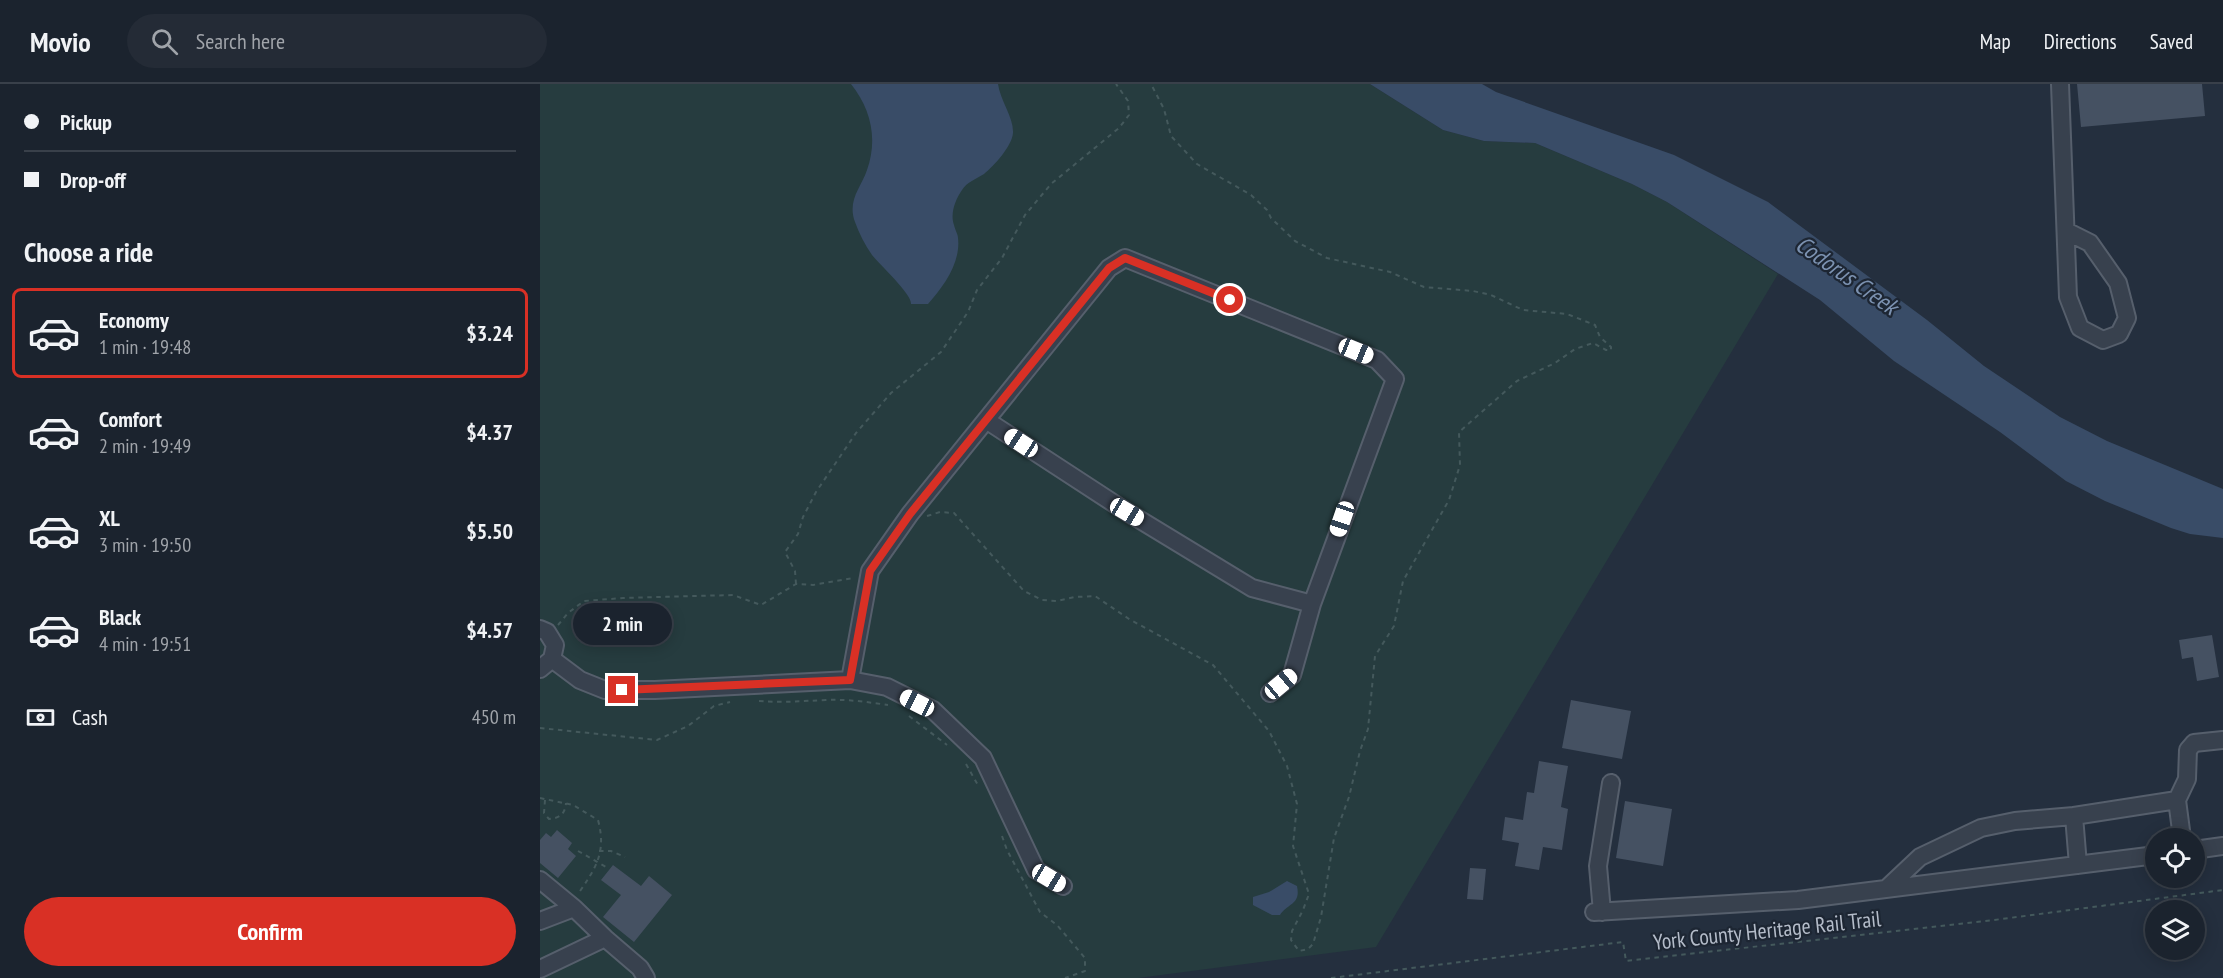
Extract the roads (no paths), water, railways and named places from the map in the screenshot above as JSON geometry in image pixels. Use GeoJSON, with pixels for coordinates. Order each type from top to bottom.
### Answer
{"type":"FeatureCollection","features":[{"type":"Feature","properties":{"kind":"street"},"geometry":{"type":"LineString","coordinates":[[2060,84],[2068,297],[2080,328],[2103,340],[2119,334],[2127,318],[2118,283],[2090,243],[2066,231]]}},
{"type":"Feature","properties":{"kind":"street"},"geometry":{"type":"LineString","coordinates":[[850,680],[870,571],[910,514],[1109,268],[1125,258],[1377,360],[1395,379],[1312,604],[1292,675],[1270,693]]}},
{"type":"Feature","properties":{"kind":"street"},"geometry":{"type":"LineString","coordinates":[[986,420],[1127,512],[1252,588],[1312,604]]}},
{"type":"Feature","properties":{"kind":"street"},"geometry":{"type":"LineString","coordinates":[[545,633],[555,645],[546,664],[605,690],[655,690],[850,680],[887,687],[933,710],[984,758],[1036,870],[1063,886]]}},
{"type":"Feature","properties":{"kind":"street"},"geometry":{"type":"LineString","coordinates":[[2181,828],[2177,800],[2187,779],[2188,750],[2194,743],[2223,740]]}},
{"type":"Feature","properties":{"kind":"street"},"geometry":{"type":"LineString","coordinates":[[1611,783],[1598,866],[1598,912],[1798,900],[2145,856]]}},
{"type":"Feature","properties":{"kind":"street"},"geometry":{"type":"LineString","coordinates":[[1886,889],[1920,857],[1981,828],[2014,821],[2074,816],[2177,800]]}},
{"type":"Feature","properties":{"kind":"street"},"geometry":{"type":"LineString","coordinates":[[2074,816],[2078,865]]}},
{"type":"Feature","properties":{"kind":"street"},"geometry":{"type":"LineString","coordinates":[[2205,848],[2223,846]]}},
{"type":"Feature","properties":{"kind":"street"},"geometry":{"type":"LineString","coordinates":[[540,879],[574,903],[605,938],[640,968],[646,978]]}},
{"type":"Feature","properties":{"kind":"street"},"geometry":{"type":"LineString","coordinates":[[540,921],[574,903]]}},
{"type":"Feature","properties":{"kind":"street"},"geometry":{"type":"LineString","coordinates":[[540,969],[605,938]]}},
{"type":"Feature","properties":{"kind":"water"},"geometry":{"type":"Polygon","coordinates":[[[851,84],[998,84],[1009,115],[1013,133],[1006,150],[984,174],[966,185],[957,198],[953,221],[958,236],[957,256],[950,274],[928,304],[911,304],[901,287],[872,255],[855,222],[854,201],[867,170],[872,136],[868,114],[851,84]]]}},
{"type":"Feature","properties":{"kind":"water","name":"Codorus Creek"},"geometry":{"type":"Polygon","coordinates":[[[1370,84],[1482,84],[1496,92],[1674,155],[1768,202],[1927,320],[1984,366],[2060,417],[2107,441],[2223,489],[2223,538],[2190,534],[2171,528],[2105,501],[2066,481],[2000,432],[1894,361],[1820,300],[1667,202],[1632,184],[1535,143],[1484,141],[1443,130],[1370,84]]]}},
{"type":"Feature","properties":{"kind":"water"},"geometry":{"type":"Polygon","coordinates":[[[1287,881],[1297,886],[1297,897],[1280,915],[1272,915],[1253,905],[1253,897],[1269,892],[1287,881]]]}}]}
